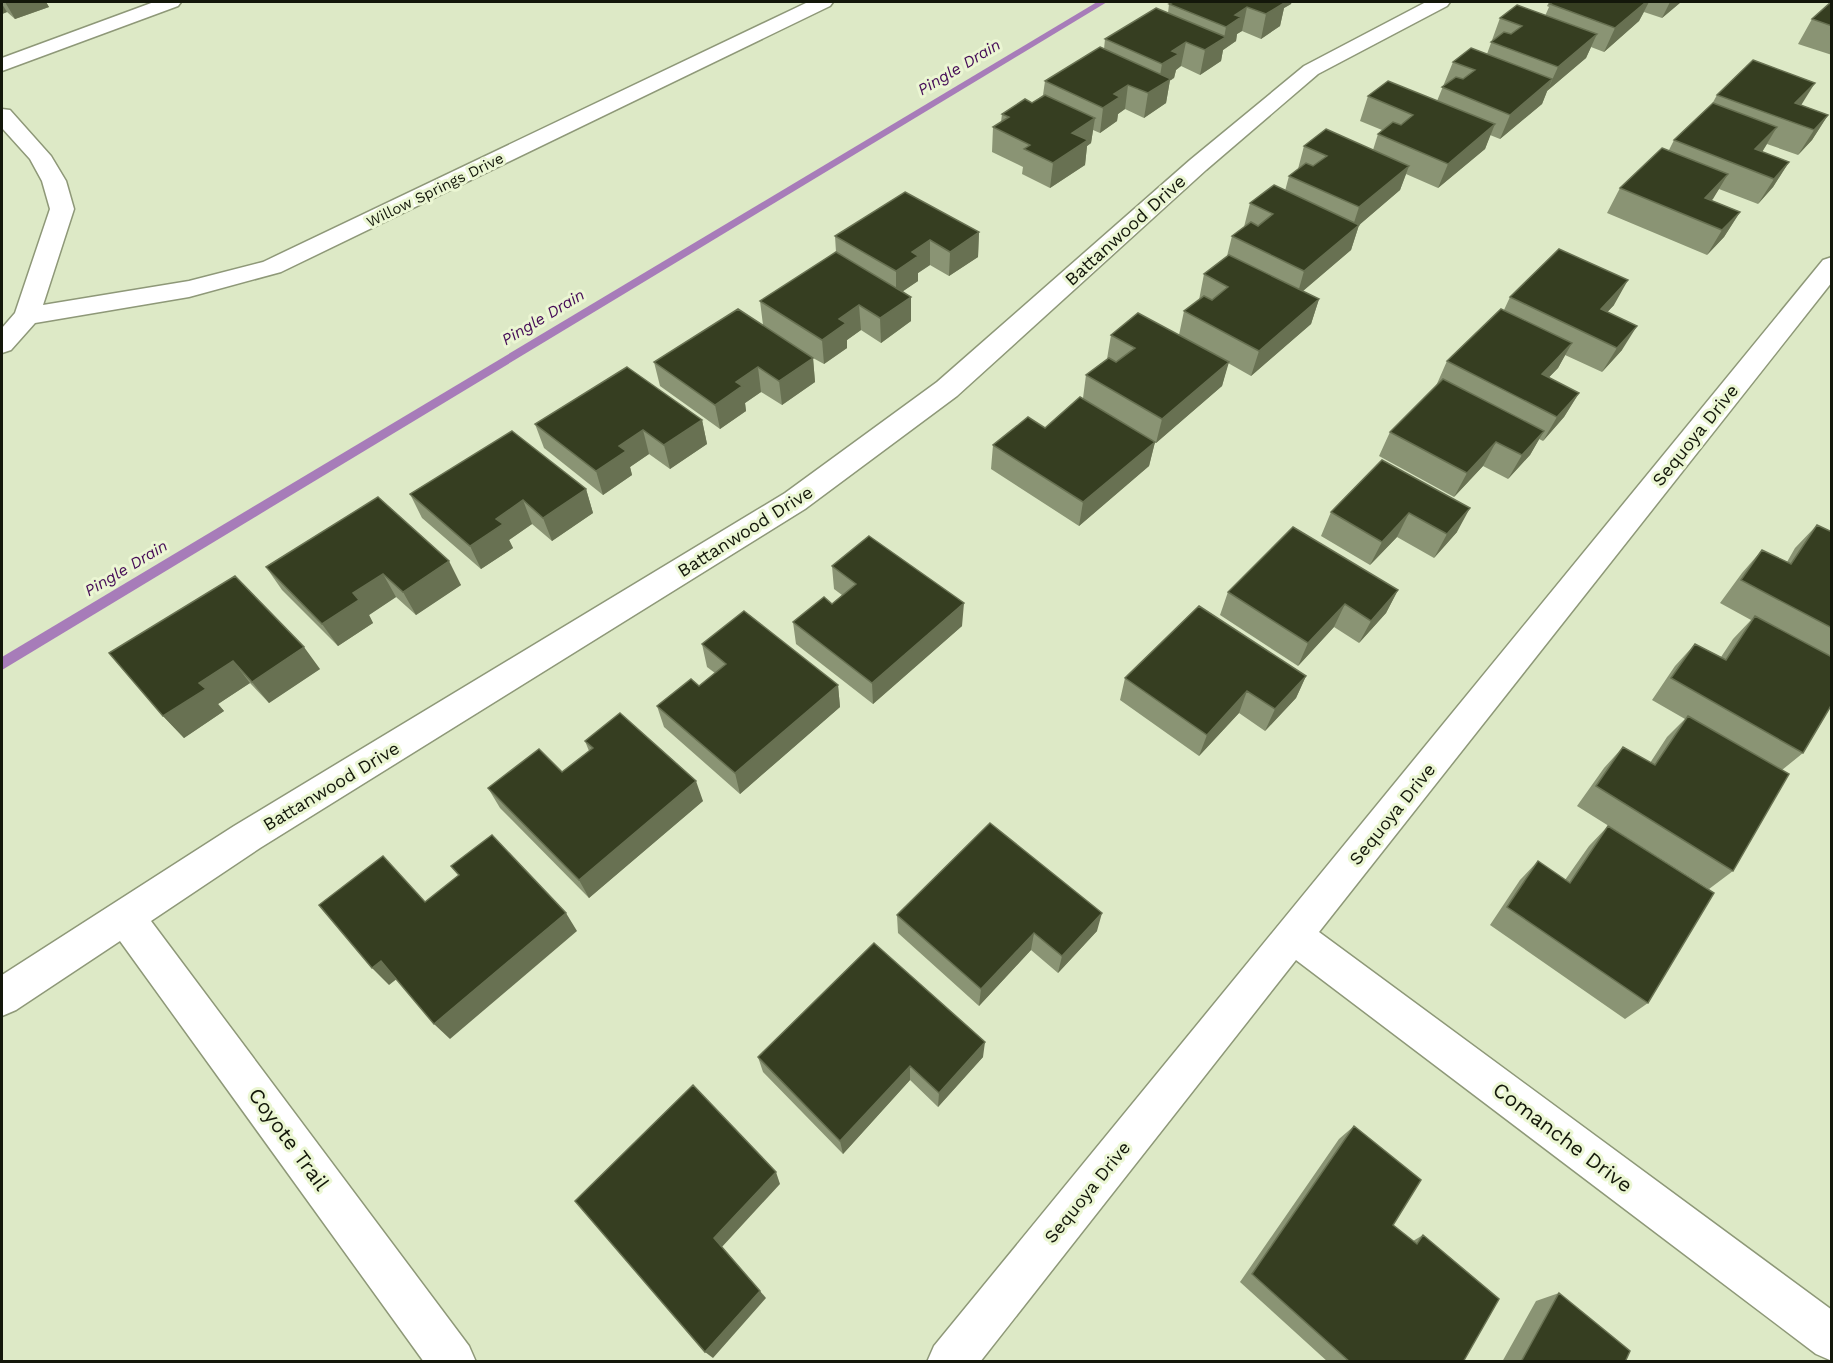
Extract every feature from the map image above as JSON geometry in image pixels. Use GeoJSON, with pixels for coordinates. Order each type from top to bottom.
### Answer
{"type":"FeatureCollection","features":[{"type":"Feature","properties":{"kind":"street"},"geometry":{"type":"LineString","coordinates":[[2,65],[171,2]]}},
{"type":"Feature","properties":{"kind":"street","name":"Willow Springs Drive"},"geometry":{"type":"LineString","coordinates":[[27,316],[189,290],[272,267],[823,2]]}},
{"type":"Feature","properties":{"kind":"street","name":"Battanwood Drive"},"geometry":{"type":"LineString","coordinates":[[2,997],[248,837],[795,501],[947,389],[1198,165],[1311,70],[1440,2]]}},
{"type":"Feature","properties":{"kind":"street"},"geometry":{"type":"LineString","coordinates":[[2,115],[40,156],[54,181],[62,208],[27,316],[2,344]]}},
{"type":"Feature","properties":{"kind":"street","name":"Sequoya Drive"},"geometry":{"type":"LineString","coordinates":[[950,1362],[1832,265]]}},
{"type":"Feature","properties":{"kind":"street","name":"Coyote Trail"},"geometry":{"type":"LineString","coordinates":[[125,918],[453,1362]]}},
{"type":"Feature","properties":{"kind":"street","name":"Comanche Drive"},"geometry":{"type":"LineString","coordinates":[[1294,936],[1832,1338]]}},
{"type":"Feature","properties":{"kind":"building"},"geometry":{"type":"Polygon","coordinates":[[[1173,2],[1286,2],[1266,14],[1247,7],[1235,15],[1241,17],[1226,27],[1169,4],[1173,2]]]}},
{"type":"Feature","properties":{"kind":"building"},"geometry":{"type":"Polygon","coordinates":[[[1553,2],[1646,2],[1615,28],[1550,4],[1553,2]]]}},
{"type":"Feature","properties":{"kind":"building"},"geometry":{"type":"Polygon","coordinates":[[[1831,2],[1832,26],[1812,19],[1831,2]]]}},
{"type":"Feature","properties":{"kind":"building"},"geometry":{"type":"Polygon","coordinates":[[[1517,5],[1597,34],[1558,67],[1491,42],[1504,32],[1511,34],[1522,26],[1500,18],[1517,5]]]}},
{"type":"Feature","properties":{"kind":"building"},"geometry":{"type":"Polygon","coordinates":[[[1156,8],[1226,37],[1205,50],[1186,42],[1172,51],[1179,54],[1162,64],[1105,39],[1156,8]]]}},
{"type":"Feature","properties":{"kind":"building"},"geometry":{"type":"Polygon","coordinates":[[[1100,47],[1171,79],[1148,93],[1128,85],[1114,94],[1120,97],[1103,108],[1045,81],[1100,47]]]}},
{"type":"Feature","properties":{"kind":"building"},"geometry":{"type":"Polygon","coordinates":[[[1471,48],[1552,79],[1510,115],[1442,87],[1456,77],[1463,79],[1475,70],[1453,62],[1471,48]]]}},
{"type":"Feature","properties":{"kind":"building"},"geometry":{"type":"Polygon","coordinates":[[[1753,60],[1815,83],[1795,103],[1828,115],[1814,130],[1717,95],[1753,60]]]}},
{"type":"Feature","properties":{"kind":"building"},"geometry":{"type":"Polygon","coordinates":[[[1388,81],[1495,124],[1448,164],[1378,134],[1393,122],[1401,125],[1413,115],[1368,96],[1388,81]]]}},
{"type":"Feature","properties":{"kind":"building"},"geometry":{"type":"Polygon","coordinates":[[[1045,95],[1095,118],[1072,133],[1088,140],[1053,163],[1024,149],[1030,145],[993,127],[1009,117],[1002,114],[1025,99],[1032,103],[1045,95]]]}},
{"type":"Feature","properties":{"kind":"building"},"geometry":{"type":"Polygon","coordinates":[[[1713,103],[1777,127],[1755,149],[1789,162],[1774,179],[1674,140],[1713,103]]]}},
{"type":"Feature","properties":{"kind":"building"},"geometry":{"type":"Polygon","coordinates":[[[1326,129],[1409,166],[1359,207],[1289,176],[1306,163],[1313,166],[1327,156],[1304,146],[1326,129]]]}},
{"type":"Feature","properties":{"kind":"building"},"geometry":{"type":"Polygon","coordinates":[[[1662,148],[1728,174],[1705,198],[1740,212],[1722,230],[1620,188],[1662,148]]]}},
{"type":"Feature","properties":{"kind":"building"},"geometry":{"type":"Polygon","coordinates":[[[1274,185],[1359,225],[1304,271],[1232,236],[1251,222],[1258,226],[1273,214],[1250,203],[1274,185]]]}},
{"type":"Feature","properties":{"kind":"building"},"geometry":{"type":"Polygon","coordinates":[[[905,192],[979,232],[950,252],[930,240],[912,252],[918,256],[896,271],[835,236],[905,192]]]}},
{"type":"Feature","properties":{"kind":"building"},"geometry":{"type":"Polygon","coordinates":[[[1559,249],[1628,280],[1601,309],[1637,326],[1617,348],[1510,297],[1559,249]]]}},
{"type":"Feature","properties":{"kind":"building"},"geometry":{"type":"Polygon","coordinates":[[[836,252],[911,297],[880,318],[859,305],[839,319],[846,323],[822,340],[760,301],[836,252]]]}},
{"type":"Feature","properties":{"kind":"building"},"geometry":{"type":"Polygon","coordinates":[[[1229,255],[1319,299],[1259,351],[1184,311],[1204,296],[1212,300],[1228,287],[1204,274],[1229,255]]]}},
{"type":"Feature","properties":{"kind":"building"},"geometry":{"type":"Polygon","coordinates":[[[738,309],[813,358],[779,381],[758,367],[736,382],[742,386],[715,405],[654,362],[738,309]]]}},
{"type":"Feature","properties":{"kind":"building"},"geometry":{"type":"Polygon","coordinates":[[[1501,309],[1572,343],[1542,374],[1579,393],[1557,417],[1447,361],[1501,309]]]}},
{"type":"Feature","properties":{"kind":"building"},"geometry":{"type":"Polygon","coordinates":[[[1138,313],[1229,362],[1162,419],[1086,375],[1109,358],[1116,362],[1135,348],[1111,335],[1138,313]]]}},
{"type":"Feature","properties":{"kind":"building"},"geometry":{"type":"Polygon","coordinates":[[[627,367],[702,420],[664,445],[643,430],[619,446],[626,451],[596,471],[535,424],[627,367]]]}},
{"type":"Feature","properties":{"kind":"building"},"geometry":{"type":"Polygon","coordinates":[[[1443,379],[1544,431],[1522,455],[1496,442],[1467,473],[1390,432],[1443,379]]]}},
{"type":"Feature","properties":{"kind":"building"},"geometry":{"type":"Polygon","coordinates":[[[1080,397],[1155,442],[1083,502],[993,445],[1028,417],[1045,428],[1080,397]]]}},
{"type":"Feature","properties":{"kind":"building"},"geometry":{"type":"Polygon","coordinates":[[[512,431],[586,489],[543,518],[523,500],[496,519],[503,524],[470,546],[410,494],[512,431]]]}},
{"type":"Feature","properties":{"kind":"building"},"geometry":{"type":"Polygon","coordinates":[[[1382,460],[1470,508],[1447,534],[1409,513],[1382,542],[1331,512],[1382,460]]]}},
{"type":"Feature","properties":{"kind":"building"},"geometry":{"type":"Polygon","coordinates":[[[378,497],[449,561],[403,592],[383,574],[353,593],[359,600],[322,624],[266,567],[378,497]]]}},
{"type":"Feature","properties":{"kind":"building"},"geometry":{"type":"Polygon","coordinates":[[[1817,525],[1832,532],[1832,628],[1741,580],[1762,550],[1791,564],[1817,525]]]}},
{"type":"Feature","properties":{"kind":"building"},"geometry":{"type":"Polygon","coordinates":[[[1293,527],[1398,590],[1371,621],[1345,604],[1308,643],[1228,592],[1293,527]]]}},
{"type":"Feature","properties":{"kind":"building"},"geometry":{"type":"Polygon","coordinates":[[[869,536],[964,603],[872,683],[793,622],[824,597],[832,604],[856,584],[832,566],[869,536]]]}},
{"type":"Feature","properties":{"kind":"building"},"geometry":{"type":"Polygon","coordinates":[[[235,576],[304,647],[252,682],[233,661],[199,683],[206,689],[163,716],[109,653],[235,576]]]}},
{"type":"Feature","properties":{"kind":"building"},"geometry":{"type":"Polygon","coordinates":[[[1199,606],[1306,676],[1275,709],[1247,691],[1207,735],[1125,678],[1199,606]]]}},
{"type":"Feature","properties":{"kind":"building"},"geometry":{"type":"Polygon","coordinates":[[[744,611],[838,685],[735,773],[657,706],[691,679],[699,686],[726,664],[702,644],[744,611]]]}},
{"type":"Feature","properties":{"kind":"building"},"geometry":{"type":"Polygon","coordinates":[[[1755,616],[1832,657],[1832,704],[1803,753],[1671,678],[1695,644],[1726,660],[1755,616]]]}},
{"type":"Feature","properties":{"kind":"building"},"geometry":{"type":"Polygon","coordinates":[[[620,713],[696,781],[579,880],[488,788],[539,749],[562,772],[593,748],[585,741],[620,713]]]}},
{"type":"Feature","properties":{"kind":"building"},"geometry":{"type":"Polygon","coordinates":[[[1688,716],[1789,774],[1733,871],[1596,786],[1623,747],[1655,765],[1688,716]]]}},
{"type":"Feature","properties":{"kind":"building"},"geometry":{"type":"Polygon","coordinates":[[[990,823],[1102,913],[1062,956],[1034,933],[981,989],[897,915],[990,823]]]}},
{"type":"Feature","properties":{"kind":"building"},"geometry":{"type":"Polygon","coordinates":[[[1608,826],[1714,893],[1648,1003],[1507,907],[1538,861],[1570,883],[1608,826]]]}},
{"type":"Feature","properties":{"kind":"building"},"geometry":{"type":"Polygon","coordinates":[[[492,835],[566,913],[434,1024],[381,961],[372,968],[319,905],[383,856],[425,902],[459,875],[451,866],[492,835]]]}},
{"type":"Feature","properties":{"kind":"building"},"geometry":{"type":"Polygon","coordinates":[[[874,943],[985,1042],[939,1093],[910,1066],[840,1141],[758,1057],[874,943]]]}},
{"type":"Feature","properties":{"kind":"building"},"geometry":{"type":"Polygon","coordinates":[[[693,1085],[776,1172],[714,1238],[760,1291],[705,1352],[575,1201],[693,1085]]]}},
{"type":"Feature","properties":{"kind":"building"},"geometry":{"type":"Polygon","coordinates":[[[1354,1126],[1421,1180],[1393,1225],[1417,1244],[1423,1235],[1499,1299],[1463,1362],[1350,1362],[1252,1274],[1354,1126]]]}},
{"type":"Feature","properties":{"kind":"building"},"geometry":{"type":"Polygon","coordinates":[[[1559,1293],[1630,1351],[1625,1362],[1521,1362],[1559,1293]]]}},
{"type":"Feature","properties":{"kind":"waterway","name":"Pingle Drain"},"geometry":{"type":"LineString","coordinates":[[2,664],[1103,2]]}}]}
